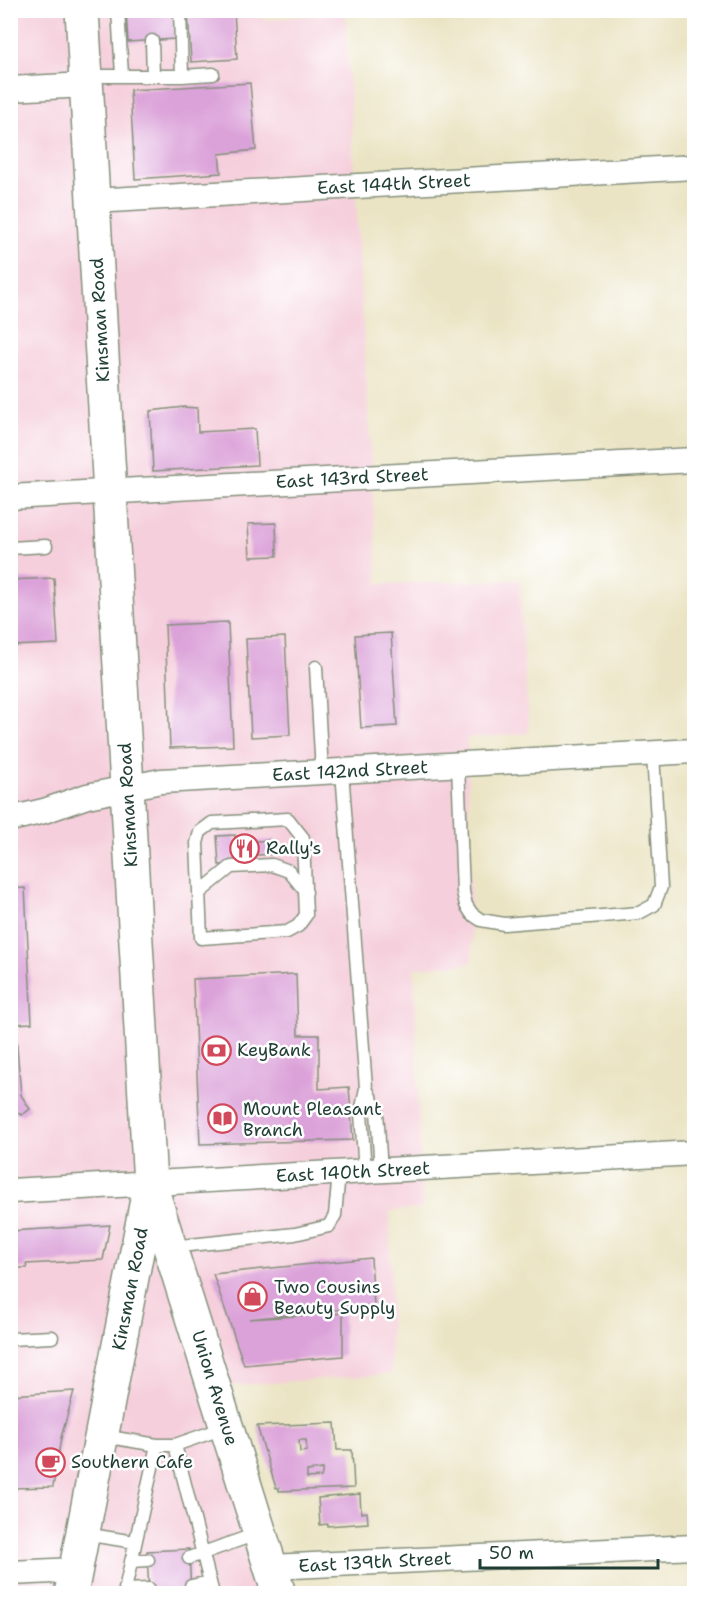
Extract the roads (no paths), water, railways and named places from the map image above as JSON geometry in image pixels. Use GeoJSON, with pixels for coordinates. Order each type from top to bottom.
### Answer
{"type":"FeatureCollection","features":[{"type":"Feature","properties":{"kind":"main road","name":"Kinsman Road"},"geometry":{"type":"LineString","coordinates":[[73,1582],[150,1184],[82,10]]}},
{"type":"Feature","properties":{"kind":"main road","name":"Union Avenue"},"geometry":{"type":"LineString","coordinates":[[150,1184],[275,1580]]}},
{"type":"Feature","properties":{"kind":"street"},"geometry":{"type":"LineString","coordinates":[[10,89],[86,81]]}},
{"type":"Feature","properties":{"kind":"street","name":"East 144th Street"},"geometry":{"type":"LineString","coordinates":[[93,201],[694,167]]}},
{"type":"Feature","properties":{"kind":"street","name":"East 143rd Street"},"geometry":{"type":"LineString","coordinates":[[10,497],[694,460]]}},
{"type":"Feature","properties":{"kind":"street","name":"East 142nd Street"},"geometry":{"type":"LineString","coordinates":[[10,819],[44,811],[87,796],[161,781],[694,752]]}},
{"type":"Feature","properties":{"kind":"street","name":"East 140th Street"},"geometry":{"type":"LineString","coordinates":[[10,1191],[694,1153]]}},
{"type":"Feature","properties":{"kind":"street","name":"East 139th Street"},"geometry":{"type":"LineString","coordinates":[[275,1580],[694,1547]]}},
{"type":"Feature","properties":{"kind":"street"},"geometry":{"type":"LineString","coordinates":[[10,1573],[73,1582]]}},
{"type":"Feature","properties":{"kind":"lane"},"geometry":{"type":"LineString","coordinates":[[118,10],[122,75]]}},
{"type":"Feature","properties":{"kind":"lane"},"geometry":{"type":"LineString","coordinates":[[180,10],[182,76]]}},
{"type":"Feature","properties":{"kind":"lane"},"geometry":{"type":"LineString","coordinates":[[152,41],[153,76]]}},
{"type":"Feature","properties":{"kind":"lane"},"geometry":{"type":"LineString","coordinates":[[86,81],[122,75],[213,75]]}},
{"type":"Feature","properties":{"kind":"lane"},"geometry":{"type":"LineString","coordinates":[[10,548],[46,546]]}},
{"type":"Feature","properties":{"kind":"lane"},"geometry":{"type":"LineString","coordinates":[[316,667],[332,772],[366,1088],[377,1111],[373,1171]]}},
{"type":"Feature","properties":{"kind":"lane"},"geometry":{"type":"LineString","coordinates":[[458,765],[463,892],[466,905],[472,914],[481,920],[504,924],[639,913],[654,905],[661,887],[653,754]]}},
{"type":"Feature","properties":{"kind":"lane"},"geometry":{"type":"LineString","coordinates":[[288,819],[303,838],[306,915],[298,926],[287,932],[201,938],[199,893],[197,843],[200,832],[212,823],[288,819]]}},
{"type":"Feature","properties":{"kind":"lane"},"geometry":{"type":"LineString","coordinates":[[199,893],[231,867],[272,865],[289,871],[306,892]]}},
{"type":"Feature","properties":{"kind":"lane"},"geometry":{"type":"LineString","coordinates":[[170,1248],[295,1234],[329,1226],[335,1215],[339,1173]]}},
{"type":"Feature","properties":{"kind":"lane"},"geometry":{"type":"LineString","coordinates":[[10,1339],[52,1337]]}},
{"type":"Feature","properties":{"kind":"lane"},"geometry":{"type":"LineString","coordinates":[[102,1435],[157,1445],[175,1445],[227,1427]]}},
{"type":"Feature","properties":{"kind":"lane"},"geometry":{"type":"LineString","coordinates":[[149,1589],[124,1592],[157,1445]]}},
{"type":"Feature","properties":{"kind":"lane"},"geometry":{"type":"LineString","coordinates":[[175,1445],[211,1588],[191,1586]]}},
{"type":"Feature","properties":{"kind":"lane"},"geometry":{"type":"LineString","coordinates":[[189,1558],[260,1532]]}},
{"type":"Feature","properties":{"kind":"lane"},"geometry":{"type":"LineString","coordinates":[[83,1533],[135,1542]]}},
{"type":"Feature","properties":{"kind":"lane"},"geometry":{"type":"LineString","coordinates":[[131,1561],[148,1560]]}},
{"type":"Feature","properties":{"kind":"place","name":"Rally's"},"geometry":{"type":"Point","coordinates":[245,848]}},
{"type":"Feature","properties":{"kind":"place","name":"KeyBank"},"geometry":{"type":"Point","coordinates":[216,1050]}},
{"type":"Feature","properties":{"kind":"place","name":"Mount Pleasant Branch"},"geometry":{"type":"Point","coordinates":[222,1119]}},
{"type":"Feature","properties":{"kind":"place","name":"Two Cousins Beauty Supply"},"geometry":{"type":"Point","coordinates":[253,1297]}},
{"type":"Feature","properties":{"kind":"place","name":"Southern Cafe"},"geometry":{"type":"Point","coordinates":[50,1462]}}]}
